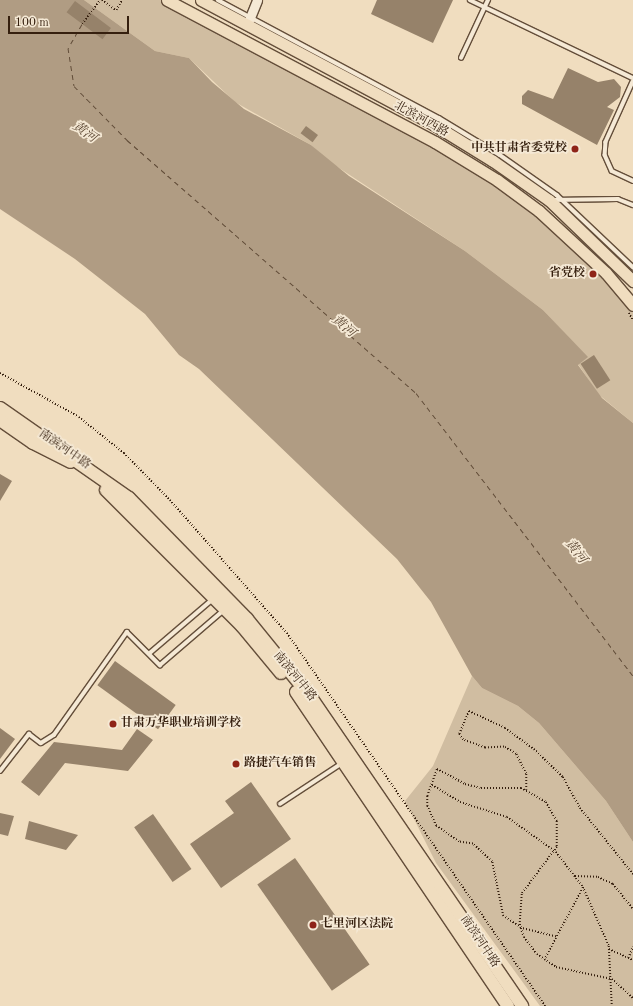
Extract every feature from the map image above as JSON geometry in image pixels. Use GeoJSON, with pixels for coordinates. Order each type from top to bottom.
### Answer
{"type":"FeatureCollection","features":[{"type":"Feature","properties":{"kind":"highway","name":"南滨河中路"},"geometry":{"type":"LineString","coordinates":[[0,408],[129,498],[247,619],[312,699],[522,1006]]}},
{"type":"Feature","properties":{"kind":"highway","name":"南滨河中路"},"geometry":{"type":"LineString","coordinates":[[0,420],[87,473],[125,506],[226,609],[304,702],[508,1006]]}},
{"type":"Feature","properties":{"kind":"main road","name":"北滨河西路"},"geometry":{"type":"LineString","coordinates":[[167,0],[435,142],[497,180],[544,216],[606,273],[631,310]]}},
{"type":"Feature","properties":{"kind":"main road","name":"北滨河西路"},"geometry":{"type":"LineString","coordinates":[[201,0],[248,20],[433,124],[549,200],[633,281]]}},
{"type":"Feature","properties":{"kind":"street"},"geometry":{"type":"LineString","coordinates":[[248,20],[257,0]]}},
{"type":"Feature","properties":{"kind":"lane"},"geometry":{"type":"LineString","coordinates":[[218,0],[248,20],[439,118],[561,199],[633,267]]}},
{"type":"Feature","properties":{"kind":"lane"},"geometry":{"type":"LineString","coordinates":[[470,0],[633,78]]}},
{"type":"Feature","properties":{"kind":"lane"},"geometry":{"type":"LineString","coordinates":[[461,58],[488,0]]}},
{"type":"Feature","properties":{"kind":"lane"},"geometry":{"type":"LineString","coordinates":[[633,82],[606,142],[604,155],[612,171],[633,181]]}},
{"type":"Feature","properties":{"kind":"lane"},"geometry":{"type":"LineString","coordinates":[[549,200],[618,199],[633,205]]}},
{"type":"Feature","properties":{"kind":"lane"},"geometry":{"type":"LineString","coordinates":[[150,653],[214,598]]}},
{"type":"Feature","properties":{"kind":"lane"},"geometry":{"type":"LineString","coordinates":[[0,771],[29,734],[41,743],[54,735],[127,632],[150,653],[160,665],[226,609]]}},
{"type":"Feature","properties":{"kind":"lane"},"geometry":{"type":"LineString","coordinates":[[280,804],[345,762]]}},
{"type":"Feature","properties":{"kind":"path"},"geometry":{"type":"LineString","coordinates":[[82,24],[101,0],[116,10],[122,0]]}},
{"type":"Feature","properties":{"kind":"path"},"geometry":{"type":"LineString","coordinates":[[631,310],[633,320]]}},
{"type":"Feature","properties":{"kind":"path"},"geometry":{"type":"LineString","coordinates":[[526,790],[526,774],[516,754],[504,747],[485,748],[463,740],[459,734],[469,711],[511,733],[563,778],[580,808],[633,874]]}},
{"type":"Feature","properties":{"kind":"path"},"geometry":{"type":"LineString","coordinates":[[556,937],[522,928],[503,916],[496,874],[484,851],[446,835],[430,817],[427,796],[437,769],[481,788],[526,790],[535,793],[553,811],[558,833],[555,851],[522,894],[522,928],[530,946],[544,960],[556,967],[612,979],[633,998]]}},
{"type":"Feature","properties":{"kind":"path"},"geometry":{"type":"LineString","coordinates":[[432,785],[460,802],[507,817],[555,851],[583,887],[609,949],[612,979],[612,1006]]}},
{"type":"Feature","properties":{"kind":"path"},"geometry":{"type":"LineString","coordinates":[[575,876],[598,877],[613,884],[633,909]]}},
{"type":"Feature","properties":{"kind":"path"},"geometry":{"type":"LineString","coordinates":[[544,960],[583,887]]}},
{"type":"Feature","properties":{"kind":"path"},"geometry":{"type":"LineString","coordinates":[[628,958],[633,947]]}},
{"type":"Feature","properties":{"kind":"path"},"geometry":{"type":"LineString","coordinates":[[609,949],[633,960]]}},
{"type":"Feature","properties":{"kind":"shaded area"},"geometry":{"type":"Polygon","coordinates":[[[84,0],[169,0],[435,142],[539,211],[633,305],[633,423],[598,394],[578,364],[587,357],[543,310],[465,251],[330,162],[311,145],[235,102],[189,58],[155,51],[84,0]]]}},
{"type":"Feature","properties":{"kind":"shaded area"},"geometry":{"type":"Polygon","coordinates":[[[472,676],[482,688],[518,706],[539,723],[606,801],[633,842],[633,1006],[540,1006],[436,863],[405,801],[433,766],[472,676]]]}},
{"type":"Feature","properties":{"kind":"water","name":"黄河"},"geometry":{"type":"Polygon","coordinates":[[[0,0],[84,0],[155,51],[189,58],[212,82],[244,109],[311,145],[349,176],[465,251],[543,310],[588,357],[578,365],[602,398],[633,423],[633,842],[606,801],[539,723],[518,706],[482,688],[472,676],[431,602],[397,559],[199,369],[179,355],[145,314],[75,259],[0,209],[0,0]]]}},
{"type":"Feature","properties":{"kind":"building"},"geometry":{"type":"Polygon","coordinates":[[[377,0],[453,0],[433,43],[371,14],[377,0]]]}},
{"type":"Feature","properties":{"kind":"building"},"geometry":{"type":"Polygon","coordinates":[[[75,1],[111,28],[103,39],[67,12],[75,1]]]}},
{"type":"Feature","properties":{"kind":"building"},"geometry":{"type":"Polygon","coordinates":[[[568,68],[598,82],[614,79],[621,87],[620,97],[607,107],[614,110],[597,145],[522,104],[522,96],[528,90],[553,99],[568,68]]]}},
{"type":"Feature","properties":{"kind":"building"},"geometry":{"type":"Polygon","coordinates":[[[306,126],[318,135],[313,142],[301,133],[306,126]]]}},
{"type":"Feature","properties":{"kind":"building"},"geometry":{"type":"Polygon","coordinates":[[[594,355],[610,380],[597,389],[581,364],[594,355]]]}},
{"type":"Feature","properties":{"kind":"building"},"geometry":{"type":"Polygon","coordinates":[[[0,474],[12,481],[0,501],[0,474]]]}},
{"type":"Feature","properties":{"kind":"building"},"geometry":{"type":"Polygon","coordinates":[[[115,661],[176,705],[158,729],[97,685],[115,661]]]}},
{"type":"Feature","properties":{"kind":"building"},"geometry":{"type":"Polygon","coordinates":[[[0,728],[15,739],[0,759],[0,728]]]}},
{"type":"Feature","properties":{"kind":"building"},"geometry":{"type":"Polygon","coordinates":[[[137,729],[153,740],[128,771],[65,763],[39,796],[21,782],[54,742],[122,750],[137,729]]]}},
{"type":"Feature","properties":{"kind":"building"},"geometry":{"type":"Polygon","coordinates":[[[251,782],[291,839],[221,888],[190,844],[234,813],[225,801],[251,782]]]}},
{"type":"Feature","properties":{"kind":"building"},"geometry":{"type":"Polygon","coordinates":[[[0,813],[14,816],[8,836],[0,834],[0,813]]]}},
{"type":"Feature","properties":{"kind":"building"},"geometry":{"type":"Polygon","coordinates":[[[153,814],[191,869],[173,882],[134,827],[153,814]]]}},
{"type":"Feature","properties":{"kind":"building"},"geometry":{"type":"Polygon","coordinates":[[[29,821],[78,835],[66,850],[25,839],[29,821]]]}},
{"type":"Feature","properties":{"kind":"building","name":"七里河区法院"},"geometry":{"type":"Polygon","coordinates":[[[295,858],[370,964],[332,991],[257,884],[295,858]]]}},
{"type":"Feature","properties":{"kind":"ferry route"},"geometry":{"type":"LineString","coordinates":[[82,24],[68,48],[74,86],[127,140],[416,393],[633,676]]}},
{"type":"Feature","properties":{"kind":"place","name":"中共甘肃省委党校"},"geometry":{"type":"Point","coordinates":[575,149]}},
{"type":"Feature","properties":{"kind":"place","name":"省党校"},"geometry":{"type":"Point","coordinates":[593,274]}},
{"type":"Feature","properties":{"kind":"place","name":"甘肃万华职业培训学校"},"geometry":{"type":"Point","coordinates":[113,724]}},
{"type":"Feature","properties":{"kind":"place","name":"路捷汽车销售"},"geometry":{"type":"Point","coordinates":[236,764]}},
{"type":"Feature","properties":{"kind":"place","name":"七里河区法院"},"geometry":{"type":"Point","coordinates":[313,925]}}]}
